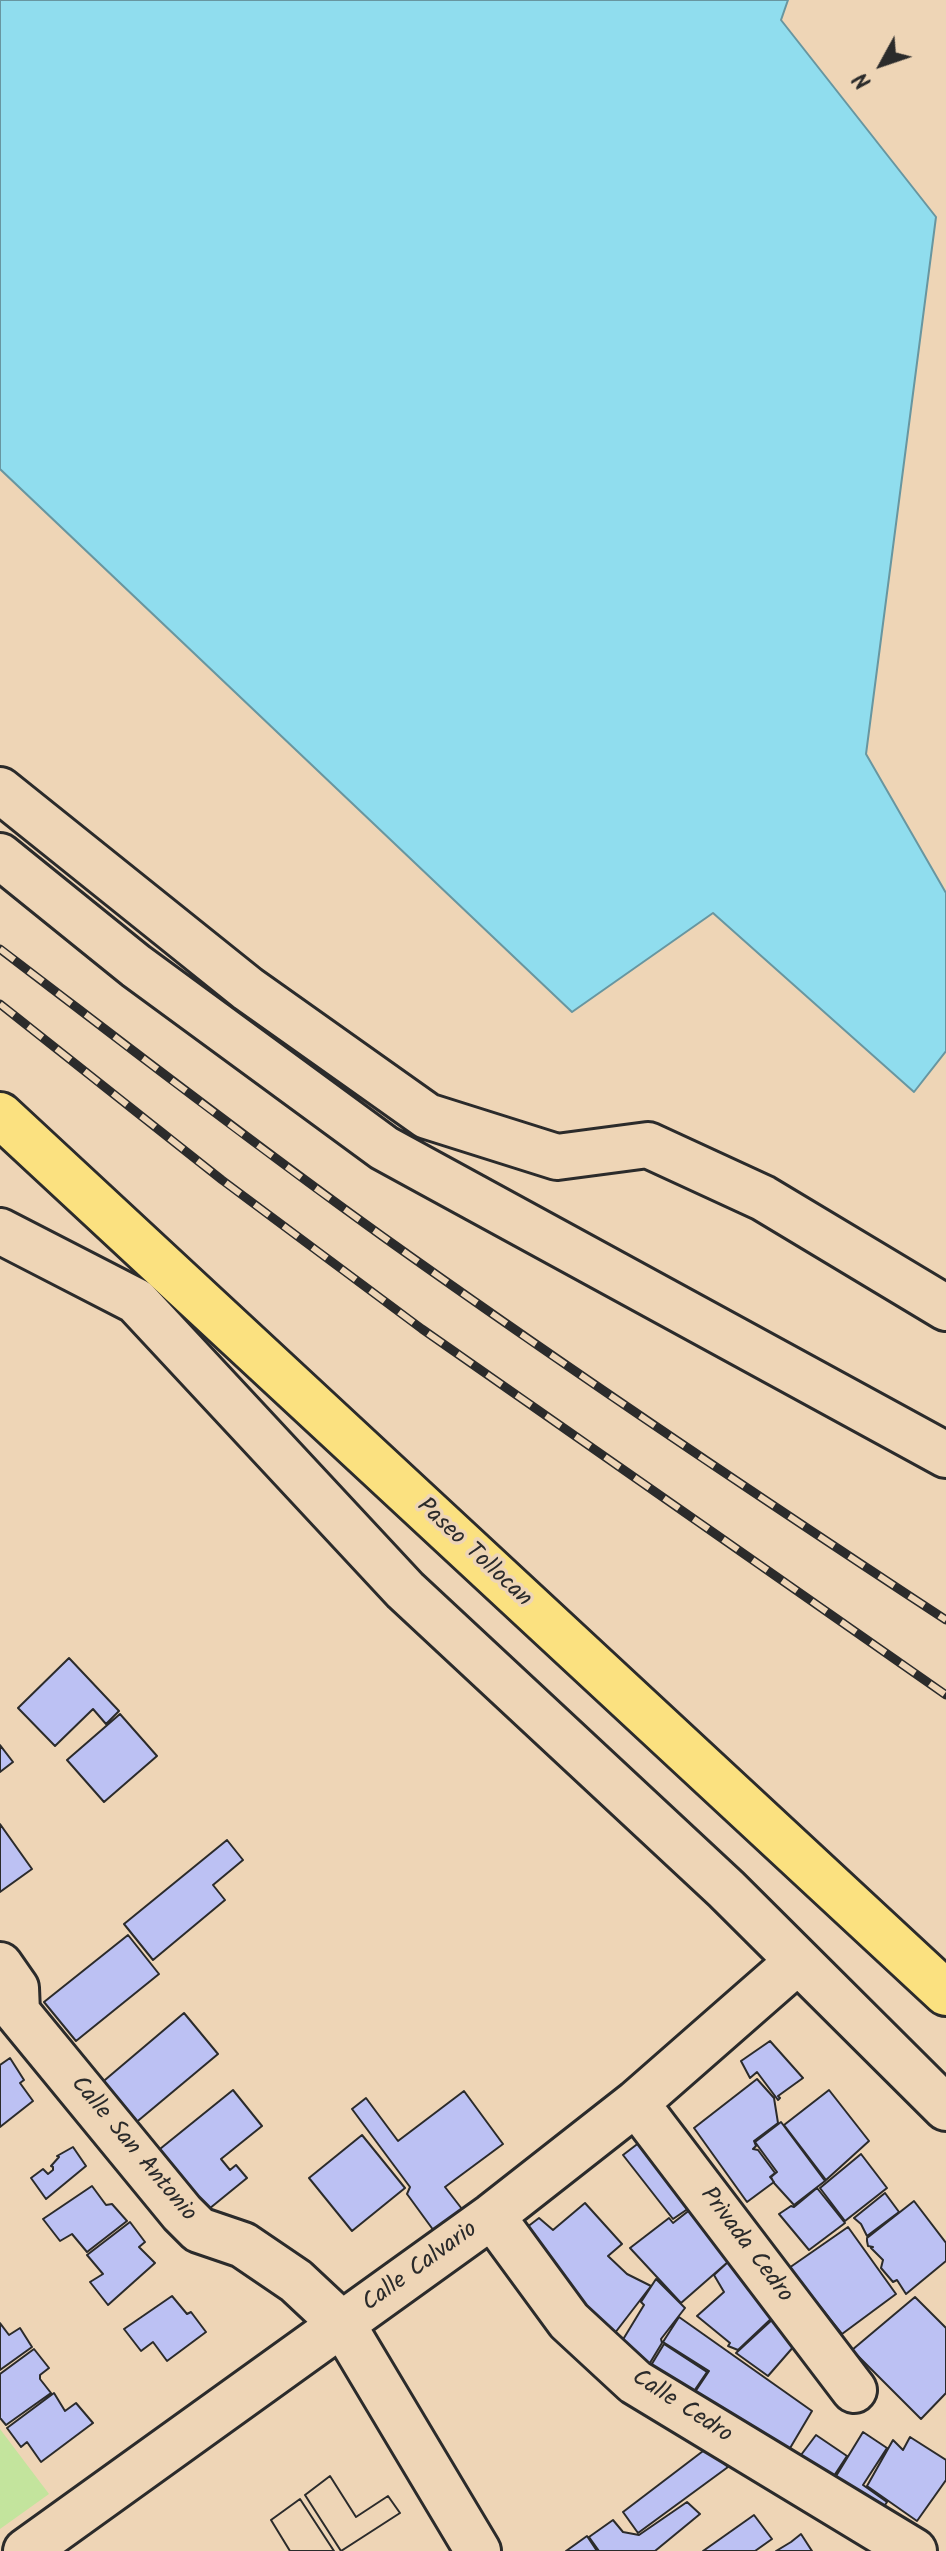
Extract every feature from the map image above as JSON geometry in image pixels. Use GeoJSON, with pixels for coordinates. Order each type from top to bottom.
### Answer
{"type":"FeatureCollection","features":[{"type":"Feature","properties":{"kind":"highway","name":"Paseo Tollocan"},"geometry":{"type":"LineString","coordinates":[[0,1115],[946,1993]]}},
{"type":"Feature","properties":{"kind":"street"},"geometry":{"type":"LineString","coordinates":[[0,790],[248,989],[427,1116],[557,1157],[648,1145],[763,1198],[946,1308]]}},
{"type":"Feature","properties":{"kind":"street"},"geometry":{"type":"LineString","coordinates":[[0,856],[136,966],[384,1148],[946,1455]]}},
{"type":"Feature","properties":{"kind":"street"},"geometry":{"type":"LineString","coordinates":[[0,1231],[136,1301],[405,1590],[715,1878],[946,2108]]}},
{"type":"Feature","properties":{"kind":"street","name":"Calle Calvario"},"geometry":{"type":"LineString","coordinates":[[26,2551],[492,2216],[636,2103],[798,1961]]}},
{"type":"Feature","properties":{"kind":"street","name":"Calle San Antonio"},"geometry":{"type":"LineString","coordinates":[[0,1965],[16,1988],[8,2019],[199,2230],[243,2245],[296,2281],[343,2325],[478,2551]]}},
{"type":"Feature","properties":{"kind":"street","name":"Privada Cedro"},"geometry":{"type":"LineString","coordinates":[[636,2103],[854,2390]]}},
{"type":"Feature","properties":{"kind":"street","name":"Calle Cedro"},"geometry":{"type":"LineString","coordinates":[[492,2216],[569,2321],[635,2382],[914,2551]]}},
{"type":"Feature","properties":{"kind":"green space"},"geometry":{"type":"Polygon","coordinates":[[[0,2429],[49,2494],[0,2529],[0,2429]]]}},
{"type":"Feature","properties":{"kind":"water"},"geometry":{"type":"Polygon","coordinates":[[[0,0],[788,0],[781,20],[936,217],[866,754],[946,893],[946,1051],[914,1092],[713,913],[572,1012],[0,469],[0,0]]]}},
{"type":"Feature","properties":{"kind":"building"},"geometry":{"type":"Polygon","coordinates":[[[69,1658],[119,1711],[106,1724],[93,1709],[55,1746],[18,1708],[69,1658]]]}},
{"type":"Feature","properties":{"kind":"building"},"geometry":{"type":"Polygon","coordinates":[[[120,1714],[157,1756],[104,1802],[67,1760],[120,1714]]]}},
{"type":"Feature","properties":{"kind":"building"},"geometry":{"type":"Polygon","coordinates":[[[0,1745],[13,1762],[0,1772],[0,1745]]]}},
{"type":"Feature","properties":{"kind":"building"},"geometry":{"type":"Polygon","coordinates":[[[0,1824],[32,1869],[0,1892],[0,1824]]]}},
{"type":"Feature","properties":{"kind":"building"},"geometry":{"type":"Polygon","coordinates":[[[227,1840],[243,1860],[213,1885],[225,1900],[153,1960],[124,1924],[227,1840]]]}},
{"type":"Feature","properties":{"kind":"building"},"geometry":{"type":"Polygon","coordinates":[[[128,1935],[159,1974],[76,2041],[44,2002],[128,1935]]]}},
{"type":"Feature","properties":{"kind":"building"},"geometry":{"type":"Polygon","coordinates":[[[184,2013],[218,2054],[133,2125],[99,2085],[184,2013]]]}},
{"type":"Feature","properties":{"kind":"building"},"geometry":{"type":"Polygon","coordinates":[[[770,2041],[803,2078],[778,2096],[778,2100],[757,2072],[750,2078],[741,2061],[770,2041]]]}},
{"type":"Feature","properties":{"kind":"building"},"geometry":{"type":"Polygon","coordinates":[[[10,2058],[24,2080],[20,2083],[33,2101],[0,2127],[0,2065],[10,2058]]]}},
{"type":"Feature","properties":{"kind":"building"},"geometry":{"type":"Polygon","coordinates":[[[757,2079],[774,2098],[778,2123],[754,2141],[756,2146],[753,2149],[758,2150],[775,2173],[770,2177],[774,2182],[747,2202],[694,2128],[757,2079]]]}},
{"type":"Feature","properties":{"kind":"building"},"geometry":{"type":"Polygon","coordinates":[[[233,2090],[262,2126],[221,2159],[230,2170],[236,2165],[247,2178],[204,2213],[155,2153],[233,2090]]]}},
{"type":"Feature","properties":{"kind":"building"},"geometry":{"type":"Polygon","coordinates":[[[829,2090],[869,2141],[826,2180],[784,2125],[829,2090]]]}},
{"type":"Feature","properties":{"kind":"building"},"geometry":{"type":"Polygon","coordinates":[[[464,2091],[503,2144],[445,2187],[462,2209],[434,2231],[407,2194],[410,2187],[352,2109],[366,2098],[398,2141],[464,2091]]]}},
{"type":"Feature","properties":{"kind":"building"},"geometry":{"type":"Polygon","coordinates":[[[781,2122],[825,2181],[794,2205],[774,2183],[771,2177],[777,2172],[755,2142],[781,2122]]]}},
{"type":"Feature","properties":{"kind":"building"},"geometry":{"type":"Polygon","coordinates":[[[362,2135],[405,2188],[352,2231],[309,2178],[362,2135]]]}},
{"type":"Feature","properties":{"kind":"building"},"geometry":{"type":"Polygon","coordinates":[[[640,2142],[692,2206],[673,2219],[623,2155],[640,2142]]]}},
{"type":"Feature","properties":{"kind":"building"},"geometry":{"type":"Polygon","coordinates":[[[73,2147],[86,2166],[46,2199],[31,2178],[43,2169],[48,2174],[53,2170],[51,2166],[57,2156],[73,2147]]]}},
{"type":"Feature","properties":{"kind":"building"},"geometry":{"type":"Polygon","coordinates":[[[861,2154],[887,2188],[845,2221],[820,2188],[861,2154]]]}},
{"type":"Feature","properties":{"kind":"building"},"geometry":{"type":"Polygon","coordinates":[[[92,2186],[106,2205],[112,2204],[127,2221],[87,2252],[72,2234],[60,2241],[43,2219],[92,2186]]]}},
{"type":"Feature","properties":{"kind":"building"},"geometry":{"type":"Polygon","coordinates":[[[817,2188],[845,2223],[809,2250],[779,2214],[794,2207],[817,2188]]]}},
{"type":"Feature","properties":{"kind":"building"},"geometry":{"type":"Polygon","coordinates":[[[885,2193],[899,2212],[867,2236],[854,2218],[885,2193]]]}},
{"type":"Feature","properties":{"kind":"building"},"geometry":{"type":"Polygon","coordinates":[[[914,2201],[946,2243],[946,2261],[906,2294],[897,2280],[893,2282],[881,2268],[883,2260],[873,2247],[868,2246],[867,2238],[914,2201]]]}},
{"type":"Feature","properties":{"kind":"building"},"geometry":{"type":"Polygon","coordinates":[[[585,2203],[622,2244],[608,2256],[627,2274],[651,2286],[608,2342],[514,2237],[539,2218],[553,2230],[585,2203]]]}},
{"type":"Feature","properties":{"kind":"building"},"geometry":{"type":"Polygon","coordinates":[[[691,2209],[729,2261],[681,2303],[630,2248],[669,2218],[673,2223],[691,2209]]]}},
{"type":"Feature","properties":{"kind":"building"},"geometry":{"type":"Polygon","coordinates":[[[130,2222],[145,2242],[139,2247],[155,2263],[108,2305],[90,2282],[103,2274],[87,2255],[130,2222]]]}},
{"type":"Feature","properties":{"kind":"building"},"geometry":{"type":"Polygon","coordinates":[[[848,2227],[896,2294],[842,2334],[789,2268],[848,2227]]]}},
{"type":"Feature","properties":{"kind":"building"},"geometry":{"type":"Polygon","coordinates":[[[729,2261],[774,2316],[738,2350],[728,2346],[730,2343],[697,2316],[724,2292],[714,2275],[729,2261]]]}},
{"type":"Feature","properties":{"kind":"building"},"geometry":{"type":"Polygon","coordinates":[[[656,2279],[685,2308],[661,2339],[662,2343],[645,2371],[616,2351],[656,2279]]]}},
{"type":"Feature","properties":{"kind":"building"},"geometry":{"type":"Polygon","coordinates":[[[172,2296],[187,2314],[191,2312],[206,2332],[167,2361],[153,2342],[141,2351],[124,2329],[172,2296]]]}},
{"type":"Feature","properties":{"kind":"building"},"geometry":{"type":"Polygon","coordinates":[[[915,2297],[946,2328],[946,2393],[921,2419],[852,2350],[915,2297]]]}},
{"type":"Feature","properties":{"kind":"building"},"geometry":{"type":"Polygon","coordinates":[[[679,2317],[812,2411],[783,2460],[687,2404],[709,2371],[663,2342],[679,2317]]]}},
{"type":"Feature","properties":{"kind":"building"},"geometry":{"type":"Polygon","coordinates":[[[774,2318],[795,2345],[768,2376],[736,2353],[774,2318]]]}},
{"type":"Feature","properties":{"kind":"building"},"geometry":{"type":"Polygon","coordinates":[[[0,2323],[9,2335],[20,2328],[32,2347],[0,2370],[0,2323]]]}},
{"type":"Feature","properties":{"kind":"building"},"geometry":{"type":"Polygon","coordinates":[[[664,2344],[707,2372],[688,2400],[647,2372],[664,2344]]]}},
{"type":"Feature","properties":{"kind":"building"},"geometry":{"type":"Polygon","coordinates":[[[34,2349],[49,2368],[40,2375],[40,2379],[51,2393],[6,2425],[0,2418],[0,2374],[34,2349]]]}},
{"type":"Feature","properties":{"kind":"building"},"geometry":{"type":"Polygon","coordinates":[[[54,2393],[65,2411],[76,2403],[93,2423],[41,2462],[27,2442],[21,2447],[7,2428],[54,2393]]]}},
{"type":"Feature","properties":{"kind":"building"},"geometry":{"type":"Polygon","coordinates":[[[863,2432],[887,2448],[863,2485],[887,2502],[877,2517],[830,2486],[863,2432]]]}},
{"type":"Feature","properties":{"kind":"building"},"geometry":{"type":"Polygon","coordinates":[[[816,2435],[847,2456],[828,2485],[798,2459],[816,2435]]]}},
{"type":"Feature","properties":{"kind":"building"},"geometry":{"type":"Polygon","coordinates":[[[910,2437],[946,2460],[946,2480],[917,2521],[867,2486],[893,2440],[903,2450],[910,2437]]]}},
{"type":"Feature","properties":{"kind":"building"},"geometry":{"type":"Polygon","coordinates":[[[707,2448],[728,2467],[638,2533],[623,2512],[707,2448]]]}},
{"type":"Feature","properties":{"kind":"building"},"geometry":{"type":"Polygon","coordinates":[[[330,2476],[356,2517],[388,2496],[400,2513],[341,2551],[305,2495],[330,2476]]]}},
{"type":"Feature","properties":{"kind":"building"},"geometry":{"type":"Polygon","coordinates":[[[330,2476],[356,2517],[388,2496],[400,2513],[341,2551],[305,2495],[330,2476]]]}},
{"type":"Feature","properties":{"kind":"building"},"geometry":{"type":"Polygon","coordinates":[[[300,2499],[334,2551],[290,2551],[271,2520],[300,2499]]]}},
{"type":"Feature","properties":{"kind":"building"},"geometry":{"type":"Polygon","coordinates":[[[300,2499],[334,2551],[290,2551],[271,2520],[300,2499]]]}},
{"type":"Feature","properties":{"kind":"building"},"geometry":{"type":"Polygon","coordinates":[[[687,2502],[700,2514],[655,2551],[599,2551],[589,2537],[613,2520],[623,2532],[639,2535],[687,2502]]]}},
{"type":"Feature","properties":{"kind":"building"},"geometry":{"type":"Polygon","coordinates":[[[754,2515],[772,2539],[755,2551],[703,2551],[754,2515]]]}},
{"type":"Feature","properties":{"kind":"building"},"geometry":{"type":"Polygon","coordinates":[[[801,2534],[812,2551],[776,2551],[791,2542],[801,2534]]]}},
{"type":"Feature","properties":{"kind":"building"},"geometry":{"type":"Polygon","coordinates":[[[587,2536],[597,2551],[566,2551],[587,2536]]]}},
{"type":"Feature","properties":{"kind":"railway"},"geometry":{"type":"LineString","coordinates":[[0,949],[382,1236],[662,1431],[946,1620]]}},
{"type":"Feature","properties":{"kind":"railway"},"geometry":{"type":"LineString","coordinates":[[0,1004],[222,1180],[422,1329],[946,1695]]}}]}
